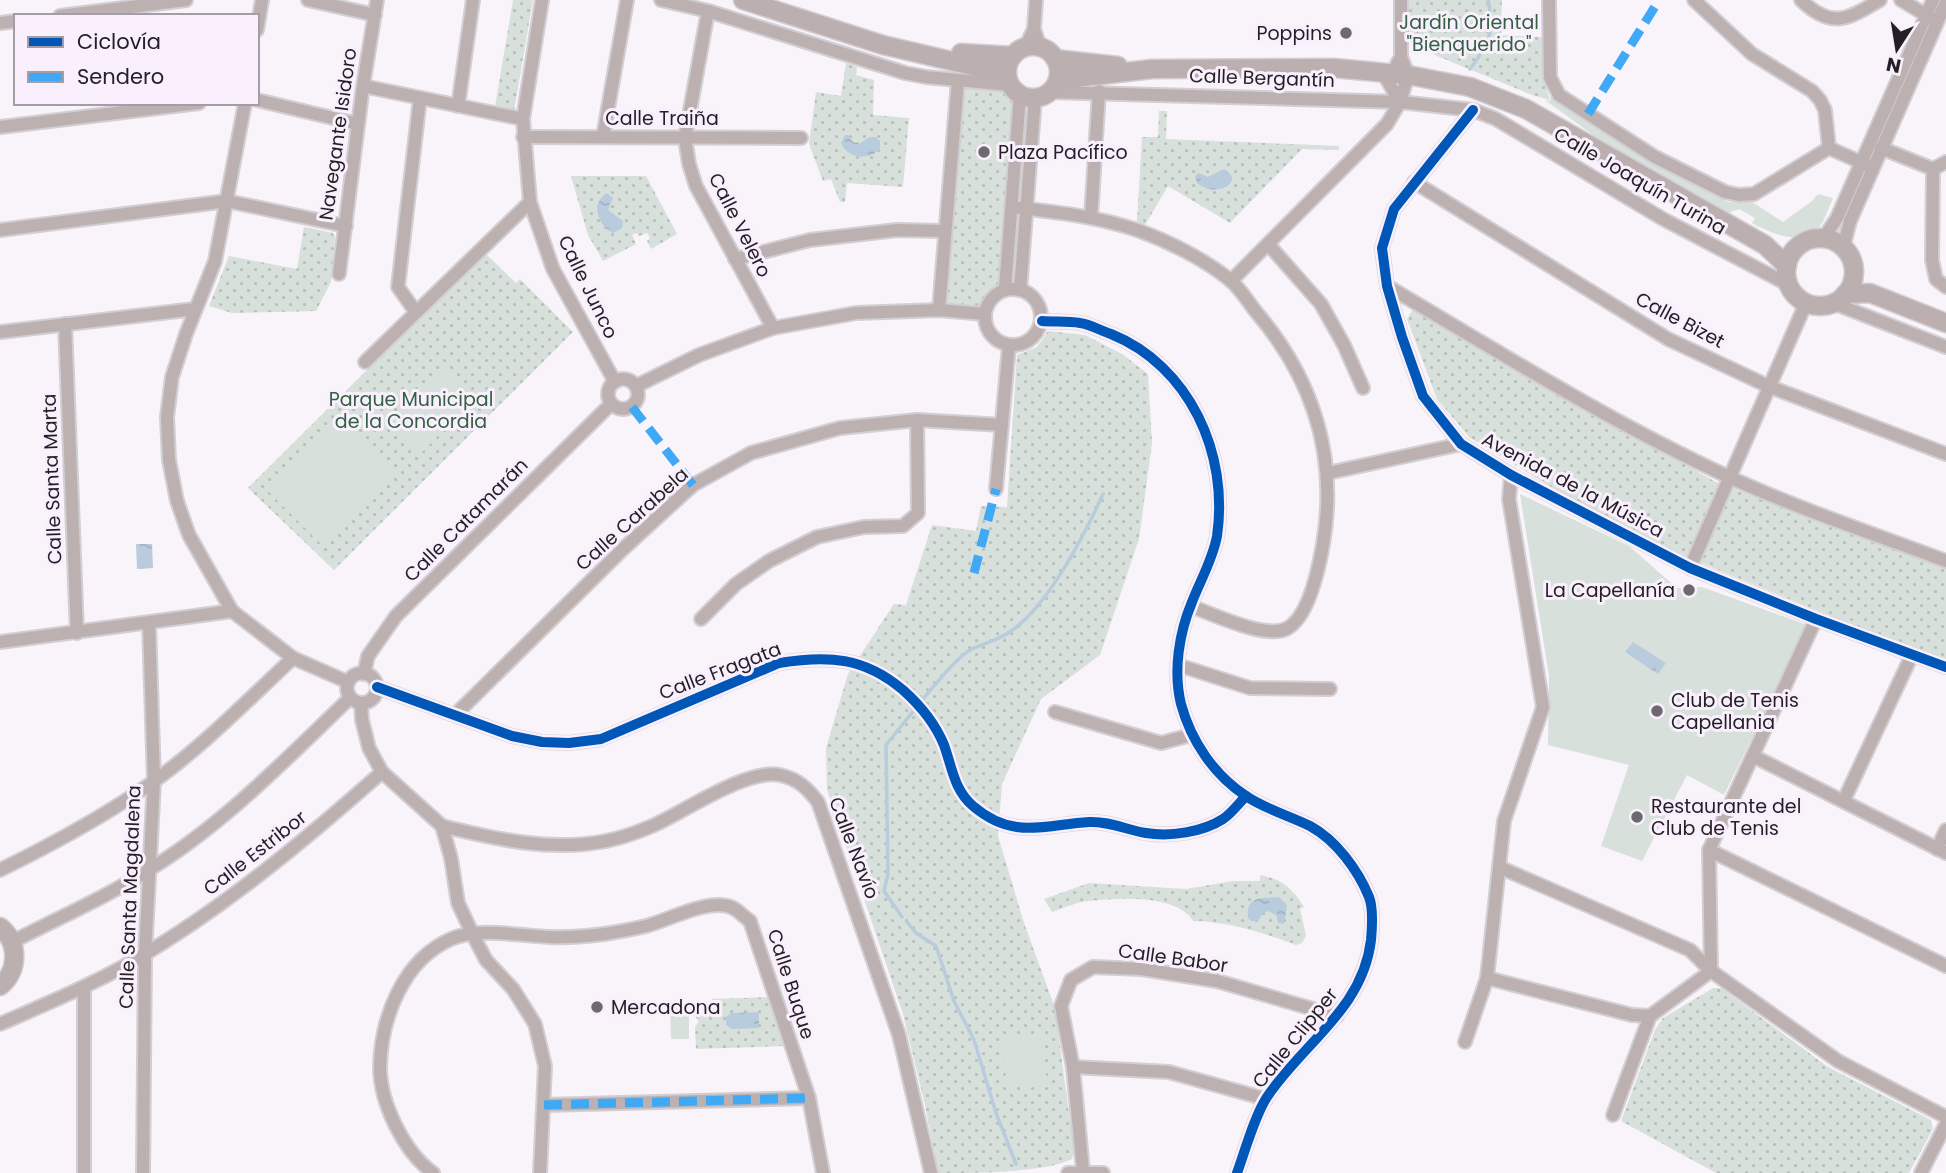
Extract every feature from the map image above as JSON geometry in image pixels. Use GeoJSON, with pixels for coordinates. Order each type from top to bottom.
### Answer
{"type":"FeatureCollection","features":[{"type":"Feature","properties":{"kind":"street"},"geometry":{"type":"LineString","coordinates":[[76,14],[186,0]]}},
{"type":"Feature","properties":{"kind":"street"},"geometry":{"type":"LineString","coordinates":[[259,18],[262,0]]}},
{"type":"Feature","properties":{"kind":"street"},"geometry":{"type":"LineString","coordinates":[[308,0],[375,15]]}},
{"type":"Feature","properties":{"kind":"street","name":"Navegante Isidoro"},"geometry":{"type":"LineString","coordinates":[[339,274],[377,0]]}},
{"type":"Feature","properties":{"kind":"street"},"geometry":{"type":"LineString","coordinates":[[458,106],[473,0]]}},
{"type":"Feature","properties":{"kind":"street","name":"Calle Junco"},"geometry":{"type":"LineString","coordinates":[[542,0],[523,119],[530,202],[553,268],[615,382]]}},
{"type":"Feature","properties":{"kind":"street"},"geometry":{"type":"LineString","coordinates":[[603,137],[627,0]]}},
{"type":"Feature","properties":{"kind":"street","name":"Calle Bergantín"},"geometry":{"type":"LineString","coordinates":[[662,0],[708,11],[905,73],[1099,92],[1400,102],[1472,110]]}},
{"type":"Feature","properties":{"kind":"street"},"geometry":{"type":"LineString","coordinates":[[743,0],[883,45],[1030,87],[1152,69]]}},
{"type":"Feature","properties":{"kind":"street"},"geometry":{"type":"LineString","coordinates":[[764,0],[912,45],[971,55],[1026,50],[1051,54],[1059,73],[1030,87]]}},
{"type":"Feature","properties":{"kind":"street"},"geometry":{"type":"LineString","coordinates":[[1020,290],[1027,209],[1030,87],[1026,50],[1034,29],[1036,0]]}},
{"type":"Feature","properties":{"kind":"street"},"geometry":{"type":"LineString","coordinates":[[1231,281],[1387,124],[1400,102],[1394,74],[1401,57],[1401,0]]}},
{"type":"Feature","properties":{"kind":"street"},"geometry":{"type":"LineString","coordinates":[[1549,0],[1550,76],[1559,95],[1656,157],[1726,192],[1739,195],[1754,194],[1829,148]]}},
{"type":"Feature","properties":{"kind":"street"},"geometry":{"type":"LineString","coordinates":[[1694,0],[1752,54],[1812,91],[1825,110],[1829,148]]}},
{"type":"Feature","properties":{"kind":"street"},"geometry":{"type":"LineString","coordinates":[[1801,0],[1812,10],[1830,19],[1849,18],[1880,0]]}},
{"type":"Feature","properties":{"kind":"street"},"geometry":{"type":"LineString","coordinates":[[1901,0],[1932,18]]}},
{"type":"Feature","properties":{"kind":"street"},"geometry":{"type":"LineString","coordinates":[[1823,239],[1881,148],[1932,18],[1933,0]]}},
{"type":"Feature","properties":{"kind":"street"},"geometry":{"type":"LineString","coordinates":[[1843,248],[1868,165],[1932,18],[1946,2]]}},
{"type":"Feature","properties":{"kind":"street","name":"Calle Velero"},"geometry":{"type":"LineString","coordinates":[[708,11],[685,138],[689,164],[696,186],[773,328]]}},
{"type":"Feature","properties":{"kind":"street"},"geometry":{"type":"LineString","coordinates":[[1055,59],[1152,69],[1335,68],[1394,74],[1478,89],[1526,109],[1765,245],[1787,266]]}},
{"type":"Feature","properties":{"kind":"street"},"geometry":{"type":"LineString","coordinates":[[1394,74],[1400,102]]}},
{"type":"Feature","properties":{"kind":"street"},"geometry":{"type":"LineString","coordinates":[[939,310],[958,80]]}},
{"type":"Feature","properties":{"kind":"street"},"geometry":{"type":"LineString","coordinates":[[363,86],[523,119]]}},
{"type":"Feature","properties":{"kind":"street"},"geometry":{"type":"LineString","coordinates":[[1005,289],[1012,207],[1030,87]]}},
{"type":"Feature","properties":{"kind":"street"},"geometry":{"type":"LineString","coordinates":[[1091,217],[1099,92]]}},
{"type":"Feature","properties":{"kind":"street"},"geometry":{"type":"LineString","coordinates":[[415,311],[398,287],[420,98]]}},
{"type":"Feature","properties":{"kind":"street"},"geometry":{"type":"LineString","coordinates":[[259,100],[358,124]]}},
{"type":"Feature","properties":{"kind":"street"},"geometry":{"type":"LineString","coordinates":[[0,127],[182,105]]}},
{"type":"Feature","properties":{"kind":"street"},"geometry":{"type":"LineString","coordinates":[[245,105],[215,261],[172,377],[167,417],[169,460],[177,501],[189,535],[232,611],[293,657],[348,682]]}},
{"type":"Feature","properties":{"kind":"street","name":"Avenida de la Música"},"geometry":{"type":"LineString","coordinates":[[1472,110],[1394,209],[1382,248],[1387,286],[1423,396],[1461,444],[1511,475],[1690,568],[1816,620],[1946,667]]}},
{"type":"Feature","properties":{"kind":"street","name":"Calle Joaquín Turina"},"geometry":{"type":"LineString","coordinates":[[1472,110],[1496,119],[1663,219],[1789,285]]}},
{"type":"Feature","properties":{"kind":"street","name":"Calle Traiña"},"geometry":{"type":"LineString","coordinates":[[523,137],[801,138]]}},
{"type":"Feature","properties":{"kind":"street"},"geometry":{"type":"LineString","coordinates":[[1829,148],[1868,165]]}},
{"type":"Feature","properties":{"kind":"street"},"geometry":{"type":"LineString","coordinates":[[1881,148],[1933,169]]}},
{"type":"Feature","properties":{"kind":"street"},"geometry":{"type":"LineString","coordinates":[[1933,169],[1946,162]]}},
{"type":"Feature","properties":{"kind":"street"},"geometry":{"type":"LineString","coordinates":[[1933,169],[1932,260],[1936,279],[1946,287]]}},
{"type":"Feature","properties":{"kind":"street","name":"Calle Bizet"},"geometry":{"type":"LineString","coordinates":[[1414,182],[1668,339],[1768,386],[1946,454]]}},
{"type":"Feature","properties":{"kind":"street"},"geometry":{"type":"LineString","coordinates":[[0,230],[226,201],[346,226]]}},
{"type":"Feature","properties":{"kind":"street"},"geometry":{"type":"LineString","coordinates":[[365,362],[530,202]]}},
{"type":"Feature","properties":{"kind":"street"},"geometry":{"type":"LineString","coordinates":[[1012,207],[1091,217],[1150,236],[1188,253],[1231,281],[1278,338],[1301,375],[1317,419],[1328,473],[1327,521],[1319,571],[1302,613],[1287,628],[1267,633],[1190,606]]}},
{"type":"Feature","properties":{"kind":"street"},"geometry":{"type":"LineString","coordinates":[[735,259],[810,240],[897,230],[945,231]]}},
{"type":"Feature","properties":{"kind":"street"},"geometry":{"type":"LineString","coordinates":[[1870,293],[1854,270],[1849,255],[1834,242],[1814,239],[1798,247],[1790,256],[1787,266],[1789,285],[1806,303],[1824,306],[1839,299],[1870,293],[1946,323]]}},
{"type":"Feature","properties":{"kind":"street"},"geometry":{"type":"LineString","coordinates":[[1268,244],[1321,304],[1344,345],[1363,388]]}},
{"type":"Feature","properties":{"kind":"street"},"geometry":{"type":"LineString","coordinates":[[1765,245],[1798,247]]}},
{"type":"Feature","properties":{"kind":"street"},"geometry":{"type":"LineString","coordinates":[[1839,299],[1852,283],[1854,270]]}},
{"type":"Feature","properties":{"kind":"street"},"geometry":{"type":"LineString","coordinates":[[1387,286],[1606,415],[1729,477],[1946,561]]}},
{"type":"Feature","properties":{"kind":"street"},"geometry":{"type":"LineString","coordinates":[[1005,289],[1020,290],[1030,294],[1038,302],[1042,321],[1031,340],[1009,346],[998,342],[988,331],[985,314],[989,302],[1005,289]]}},
{"type":"Feature","properties":{"kind":"street"},"geometry":{"type":"LineString","coordinates":[[1839,299],[1946,347]]}},
{"type":"Feature","properties":{"kind":"street"},"geometry":{"type":"LineString","coordinates":[[1690,568],[1806,303]]}},
{"type":"Feature","properties":{"kind":"street"},"geometry":{"type":"LineString","coordinates":[[0,332],[195,309]]}},
{"type":"Feature","properties":{"kind":"street"},"geometry":{"type":"LineString","coordinates":[[636,386],[699,355],[773,328],[856,313],[939,310],[985,314]]}},
{"type":"Feature","properties":{"kind":"street","name":"Calle Clipper"},"geometry":{"type":"LineString","coordinates":[[1042,321],[1082,323],[1129,342],[1168,373],[1197,411],[1214,454],[1220,498],[1216,539],[1179,643],[1181,702],[1191,735],[1213,766],[1246,796],[1314,828],[1341,849],[1370,898],[1371,940],[1361,982],[1337,1016],[1266,1099],[1237,1173]]}},
{"type":"Feature","properties":{"kind":"street","name":"Calle Santa Marta"},"geometry":{"type":"LineString","coordinates":[[65,324],[77,633]]}},
{"type":"Feature","properties":{"kind":"street"},"geometry":{"type":"LineString","coordinates":[[996,489],[1009,346]]}},
{"type":"Feature","properties":{"kind":"street"},"geometry":{"type":"LineString","coordinates":[[629,380],[636,386],[638,400],[632,407],[618,409],[611,404],[608,394],[615,382],[629,380]]}},
{"type":"Feature","properties":{"kind":"street","name":"Calle Catamarán"},"geometry":{"type":"LineString","coordinates":[[364,674],[368,656],[397,616],[611,404]]}},
{"type":"Feature","properties":{"kind":"street"},"geometry":{"type":"LineString","coordinates":[[701,619],[736,583],[769,561],[817,537],[864,527],[903,526],[918,513],[917,420]]}},
{"type":"Feature","properties":{"kind":"street","name":"Calle Carabela"},"geometry":{"type":"LineString","coordinates":[[455,715],[623,549],[693,485],[751,453],[840,428],[917,420],[1002,425]]}},
{"type":"Feature","properties":{"kind":"street"},"geometry":{"type":"LineString","coordinates":[[1328,473],[1461,444]]}},
{"type":"Feature","properties":{"kind":"street"},"geometry":{"type":"LineString","coordinates":[[1465,1042],[1487,978],[1504,821],[1543,708],[1509,499],[1511,475]]}},
{"type":"Feature","properties":{"kind":"street"},"geometry":{"type":"LineString","coordinates":[[0,642],[232,611]]}},
{"type":"Feature","properties":{"kind":"street"},"geometry":{"type":"LineString","coordinates":[[1711,971],[1709,850],[1816,620]]}},
{"type":"Feature","properties":{"kind":"street","name":"Calle Santa Magdalena"},"geometry":{"type":"LineString","coordinates":[[143,1173],[145,954],[154,781],[149,623]]}},
{"type":"Feature","properties":{"kind":"street"},"geometry":{"type":"LineString","coordinates":[[1844,800],[1912,655]]}},
{"type":"Feature","properties":{"kind":"street"},"geometry":{"type":"LineString","coordinates":[[0,870],[89,823],[154,781],[200,743],[293,657]]}},
{"type":"Feature","properties":{"kind":"street","name":"Calle Fragata"},"geometry":{"type":"LineString","coordinates":[[377,687],[512,736],[542,742],[569,743],[601,739],[779,663],[837,659],[865,666],[890,679],[919,704],[935,726],[954,783],[971,804],[992,820],[1020,828],[1042,829],[1091,822],[1147,833],[1175,834],[1223,819],[1246,796]]}},
{"type":"Feature","properties":{"kind":"street"},"geometry":{"type":"LineString","coordinates":[[1178,665],[1250,688],[1331,689]]}},
{"type":"Feature","properties":{"kind":"street"},"geometry":{"type":"LineString","coordinates":[[12,942],[150,869],[218,820],[356,700],[372,699],[377,687],[374,680],[364,674],[353,676],[347,689],[356,700],[369,748],[382,772],[442,826],[451,858],[458,903],[473,935],[486,960],[513,989],[535,1024],[545,1066],[540,1173]]}},
{"type":"Feature","properties":{"kind":"street"},"geometry":{"type":"LineString","coordinates":[[1055,712],[1161,743],[1191,735]]}},
{"type":"Feature","properties":{"kind":"street"},"geometry":{"type":"LineString","coordinates":[[1753,757],[1942,851],[1946,830]]}},
{"type":"Feature","properties":{"kind":"street","name":"Calle Estribor"},"geometry":{"type":"LineString","coordinates":[[0,1024],[84,987],[145,954],[220,906],[297,848],[382,772]]}},
{"type":"Feature","properties":{"kind":"street","name":"Calle Navío"},"geometry":{"type":"LineString","coordinates":[[442,826],[500,840],[555,845],[606,841],[650,827],[750,776],[778,774],[803,784],[818,802],[899,1035],[930,1173]]}},
{"type":"Feature","properties":{"kind":"street"},"geometry":{"type":"LineString","coordinates":[[1709,850],[1946,966]]}},
{"type":"Feature","properties":{"kind":"street"},"geometry":{"type":"LineString","coordinates":[[1499,867],[1690,950],[1711,971],[1838,1061],[1946,1117]]}},
{"type":"Feature","properties":{"kind":"street","name":"Calle Buque"},"geometry":{"type":"LineString","coordinates":[[433,1173],[404,1142],[388,1107],[380,1069],[384,1029],[400,986],[423,956],[452,938],[497,933],[554,937],[604,934],[646,926],[716,905],[732,908],[750,921],[809,1098],[822,1173]]}},
{"type":"Feature","properties":{"kind":"street"},"geometry":{"type":"LineString","coordinates":[[0,927],[12,942],[15,951],[13,969],[0,986]]}},
{"type":"Feature","properties":{"kind":"street","name":"Calle Babor"},"geometry":{"type":"LineString","coordinates":[[1083,1171],[1073,1067],[1061,1006],[1071,980],[1093,967],[1142,969],[1217,981],[1337,1016]]}},
{"type":"Feature","properties":{"kind":"street"},"geometry":{"type":"LineString","coordinates":[[1613,1115],[1650,1016],[1711,971]]}},
{"type":"Feature","properties":{"kind":"street"},"geometry":{"type":"LineString","coordinates":[[1487,978],[1632,1015],[1650,1016]]}},
{"type":"Feature","properties":{"kind":"street"},"geometry":{"type":"LineString","coordinates":[[84,987],[84,1173]]}},
{"type":"Feature","properties":{"kind":"street"},"geometry":{"type":"LineString","coordinates":[[1073,1067],[1168,1073],[1266,1099]]}},
{"type":"Feature","properties":{"kind":"street"},"geometry":{"type":"LineString","coordinates":[[544,1105],[809,1098]]}},
{"type":"Feature","properties":{"kind":"street"},"geometry":{"type":"LineString","coordinates":[[1920,1173],[1946,1124]]}},
{"type":"Feature","properties":{"kind":"street"},"geometry":{"type":"LineString","coordinates":[[1068,1173],[1103,1173]]}},
{"type":"Feature","properties":{"kind":"green space"},"geometry":{"type":"Polygon","coordinates":[[[513,0],[533,0],[514,111],[495,107],[513,0]]]}},
{"type":"Feature","properties":{"kind":"green space","name":"Jardín Oriental \"Bienquerido\""},"geometry":{"type":"Polygon","coordinates":[[[1408,0],[1502,0],[1501,35],[1543,37],[1543,75],[1550,100],[1430,53],[1411,41],[1408,0]]]}},
{"type":"Feature","properties":{"kind":"green space"},"geometry":{"type":"Polygon","coordinates":[[[846,63],[857,67],[856,75],[874,80],[873,115],[909,118],[903,187],[847,183],[845,202],[840,202],[831,179],[823,181],[809,144],[816,92],[841,96],[846,63]]]}},
{"type":"Feature","properties":{"kind":"green space"},"geometry":{"type":"Polygon","coordinates":[[[961,84],[1009,88],[1017,97],[1002,287],[989,297],[982,310],[942,306],[961,84]]]}},
{"type":"Feature","properties":{"kind":"green space"},"geometry":{"type":"Polygon","coordinates":[[[1551,95],[1648,161],[1728,202],[1752,202],[1783,222],[1818,194],[1833,198],[1815,232],[1800,237],[1774,233],[1752,223],[1755,218],[1739,209],[1725,214],[1604,143],[1545,100],[1550,101],[1551,95]]]}},
{"type":"Feature","properties":{"kind":"green space"},"geometry":{"type":"Polygon","coordinates":[[[1159,111],[1167,111],[1166,139],[1339,146],[1339,150],[1302,149],[1230,223],[1168,186],[1145,225],[1137,222],[1142,137],[1158,137],[1159,111]]]}},
{"type":"Feature","properties":{"kind":"green space"},"geometry":{"type":"Polygon","coordinates":[[[571,176],[646,176],[677,234],[651,249],[647,233],[639,236],[636,233],[632,235],[636,244],[603,261],[588,235],[571,176]]]}},
{"type":"Feature","properties":{"kind":"green space"},"geometry":{"type":"Polygon","coordinates":[[[304,227],[333,233],[335,238],[331,282],[316,311],[232,313],[209,306],[229,256],[297,269],[304,227]]]}},
{"type":"Feature","properties":{"kind":"green space","name":"Parque Municipal de la Concordia"},"geometry":{"type":"Polygon","coordinates":[[[485,253],[516,283],[520,279],[573,332],[334,570],[248,488],[485,253]]]}},
{"type":"Feature","properties":{"kind":"green space"},"geometry":{"type":"Polygon","coordinates":[[[1413,309],[1714,481],[1946,568],[1946,659],[1865,630],[1674,552],[1565,495],[1470,438],[1437,399],[1407,319],[1413,309]]]}},
{"type":"Feature","properties":{"kind":"green space"},"geometry":{"type":"Polygon","coordinates":[[[1048,331],[1085,335],[1122,354],[1148,374],[1152,443],[1139,539],[1100,655],[1041,699],[1002,784],[998,836],[1024,923],[1055,1008],[1074,1151],[1072,1159],[1044,1167],[938,1173],[903,1014],[827,790],[826,748],[848,674],[894,604],[906,605],[932,525],[976,531],[981,506],[1007,507],[1017,355],[1037,347],[1048,331]]]}},
{"type":"Feature","properties":{"kind":"green space"},"geometry":{"type":"Polygon","coordinates":[[[446,371],[474,400],[422,452],[393,423],[446,371]]]}},
{"type":"Feature","properties":{"kind":"green space"},"geometry":{"type":"Polygon","coordinates":[[[343,418],[396,471],[322,545],[269,492],[343,418]]]}},
{"type":"Feature","properties":{"kind":"green space","name":"Club de Tenis Capellania"},"geometry":{"type":"Polygon","coordinates":[[[1520,494],[1629,546],[1677,588],[1702,587],[1807,625],[1724,795],[1687,775],[1642,861],[1601,846],[1629,765],[1548,745],[1549,676],[1520,494]]]}},
{"type":"Feature","properties":{"kind":"green space"},"geometry":{"type":"Polygon","coordinates":[[[1260,875],[1275,879],[1286,886],[1304,907],[1300,909],[1306,936],[1302,943],[1296,945],[1232,925],[1193,921],[1185,912],[1161,902],[1130,899],[1089,901],[1052,912],[1044,899],[1089,883],[1186,889],[1233,881],[1260,881],[1260,875]]]}},
{"type":"Feature","properties":{"kind":"green space"},"geometry":{"type":"Polygon","coordinates":[[[1713,988],[1721,988],[1828,1067],[1931,1120],[1933,1129],[1909,1173],[1716,1173],[1621,1121],[1655,1030],[1663,1018],[1713,988]]]}},
{"type":"Feature","properties":{"kind":"green space"},"geometry":{"type":"Polygon","coordinates":[[[769,997],[786,1046],[696,1049],[695,1027],[699,1021],[694,1015],[694,1004],[711,1003],[712,999],[769,997]]]}},
{"type":"Feature","properties":{"kind":"green space"},"geometry":{"type":"Polygon","coordinates":[[[670,1005],[689,1005],[689,1039],[671,1039],[670,1005]]]}},
{"type":"Feature","properties":{"kind":"green space"},"geometry":{"type":"Polygon","coordinates":[[[1040,1034],[1047,1082],[1008,1088],[1000,1040],[1040,1034]]]}},
{"type":"Feature","properties":{"kind":"water"},"geometry":{"type":"Polygon","coordinates":[[[845,135],[859,144],[875,137],[880,141],[880,149],[864,157],[853,155],[841,143],[845,135]]]}},
{"type":"Feature","properties":{"kind":"water"},"geometry":{"type":"Polygon","coordinates":[[[1224,169],[1232,179],[1226,187],[1204,188],[1197,183],[1195,176],[1199,173],[1208,177],[1224,169]]]}},
{"type":"Feature","properties":{"kind":"water"},"geometry":{"type":"Polygon","coordinates":[[[607,193],[613,198],[608,210],[623,221],[622,228],[613,233],[603,225],[597,208],[607,193]]]}},
{"type":"Feature","properties":{"kind":"water"},"geometry":{"type":"Polygon","coordinates":[[[136,544],[152,544],[153,568],[137,569],[136,544]]]}},
{"type":"Feature","properties":{"kind":"water"},"geometry":{"type":"Polygon","coordinates":[[[1633,642],[1666,663],[1658,674],[1625,652],[1633,642]]]}},
{"type":"Feature","properties":{"kind":"water"},"geometry":{"type":"Polygon","coordinates":[[[1279,897],[1287,905],[1284,924],[1278,923],[1276,915],[1268,911],[1263,913],[1258,921],[1248,918],[1248,910],[1253,901],[1279,897]]]}},
{"type":"Feature","properties":{"kind":"water"},"geometry":{"type":"Polygon","coordinates":[[[759,1012],[759,1028],[732,1029],[726,1025],[726,1017],[731,1013],[759,1012]]]}},
{"type":"Feature","properties":{"kind":"waterway"},"geometry":{"type":"LineString","coordinates":[[1470,69],[1489,37],[1491,21],[1488,0]]}},
{"type":"Feature","properties":{"kind":"waterway"},"geometry":{"type":"LineString","coordinates":[[920,703],[966,653],[1006,634],[1025,620],[1064,568],[1103,494]]}},
{"type":"Feature","properties":{"kind":"waterway"},"geometry":{"type":"LineString","coordinates":[[902,917],[884,891],[888,874],[886,745],[915,709]]}},
{"type":"Feature","properties":{"kind":"waterway"},"geometry":{"type":"LineString","coordinates":[[907,922],[916,933],[936,946],[954,1001],[974,1040],[996,1113],[1016,1164]]}},
{"type":"Feature","properties":{"kind":"marked path"},"geometry":{"type":"LineString","coordinates":[[1588,114],[1659,0]]}},
{"type":"Feature","properties":{"kind":"marked path"},"geometry":{"type":"LineString","coordinates":[[632,407],[693,485]]}},
{"type":"Feature","properties":{"kind":"marked path"},"geometry":{"type":"LineString","coordinates":[[974,573],[996,489]]}},
{"type":"Feature","properties":{"kind":"marked path"},"geometry":{"type":"LineString","coordinates":[[544,1105],[809,1098]]}},
{"type":"Feature","properties":{"kind":"cycle path"},"geometry":{"type":"LineString","coordinates":[[1473,110],[1394,209],[1382,248],[1387,286],[1423,396],[1461,444],[1511,475],[1690,568],[1816,619],[1946,667]]}},
{"type":"Feature","properties":{"kind":"cycle path"},"geometry":{"type":"LineString","coordinates":[[1042,321],[1088,325],[1139,349],[1163,368],[1182,390],[1198,416],[1210,444],[1217,474],[1219,505],[1215,545],[1187,614],[1181,639],[1178,678],[1185,718],[1205,756],[1234,788],[1253,801],[1310,826],[1329,839],[1352,866],[1370,901],[1371,940],[1366,964],[1356,986],[1330,1024],[1267,1097],[1254,1123],[1237,1173]]}},
{"type":"Feature","properties":{"kind":"cycle path"},"geometry":{"type":"LineString","coordinates":[[377,687],[512,736],[542,742],[569,743],[601,739],[779,663],[814,659],[845,661],[860,665],[888,679],[916,702],[940,737],[962,793],[973,806],[1002,823],[1029,828],[1096,822],[1146,833],[1176,834],[1196,830],[1223,819],[1246,796]]}},
{"type":"Feature","properties":{"kind":"place","name":"Poppins"},"geometry":{"type":"Point","coordinates":[1346,33]}},
{"type":"Feature","properties":{"kind":"place","name":"Plaza Pacífico"},"geometry":{"type":"Point","coordinates":[984,152]}},
{"type":"Feature","properties":{"kind":"place","name":"La Capellanía"},"geometry":{"type":"Point","coordinates":[1689,590]}},
{"type":"Feature","properties":{"kind":"place","name":"Club de Tenis Capellania"},"geometry":{"type":"Point","coordinates":[1657,711]}},
{"type":"Feature","properties":{"kind":"place","name":"Restaurante del Club de Tenis"},"geometry":{"type":"Point","coordinates":[1637,817]}},
{"type":"Feature","properties":{"kind":"place","name":"Mercadona"},"geometry":{"type":"Point","coordinates":[597,1007]}}]}
